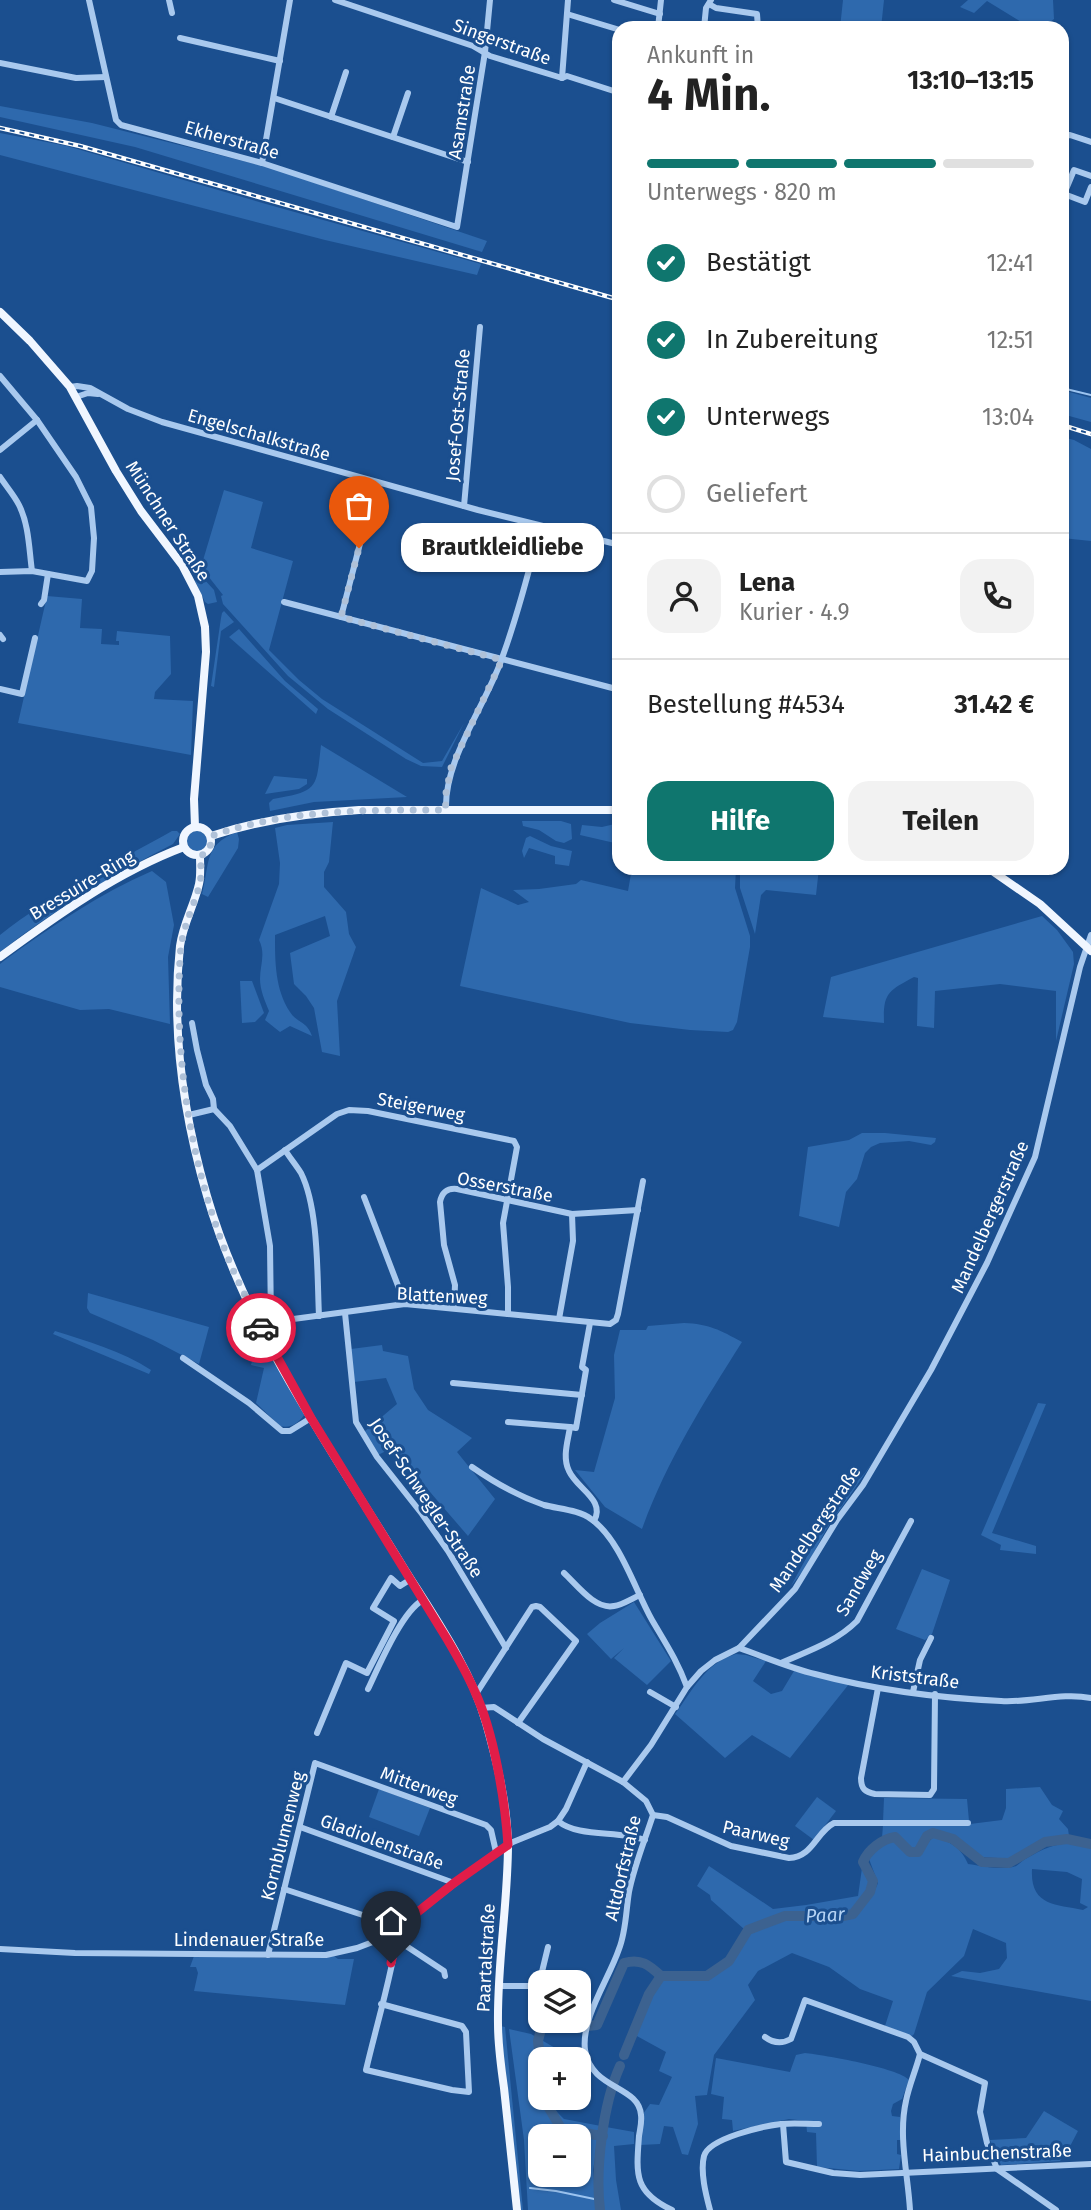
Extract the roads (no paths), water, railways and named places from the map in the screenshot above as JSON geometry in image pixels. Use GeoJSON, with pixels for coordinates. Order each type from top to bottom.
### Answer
{"type":"FeatureCollection","features":[{"type":"Feature","properties":{"kind":"main road","name":"Münchner Straße"},"geometry":{"type":"LineString","coordinates":[[0,312],[30,341],[70,387],[141,512],[182,565],[201,605],[206,652],[194,799],[195,827]]}},
{"type":"Feature","properties":{"kind":"main road"},"geometry":{"type":"LineString","coordinates":[[211,836],[287,817],[325,812],[612,810]]}},
{"type":"Feature","properties":{"kind":"main road"},"geometry":{"type":"LineString","coordinates":[[195,827],[203,828],[211,836],[208,851],[200,856],[190,854],[184,847],[184,835],[195,827]]}},
{"type":"Feature","properties":{"kind":"main road","name":"Bressuire-Ring"},"geometry":{"type":"LineString","coordinates":[[0,957],[78,903],[184,847]]}},
{"type":"Feature","properties":{"kind":"main road","name":"Paartalstraße"},"geometry":{"type":"LineString","coordinates":[[200,856],[199,887],[184,925],[180,961],[179,1033],[188,1115],[207,1196],[233,1268],[261,1328],[311,1418],[411,1579],[476,1693],[499,1777],[508,1845],[498,2037],[517,2210]]}},
{"type":"Feature","properties":{"kind":"main road"},"geometry":{"type":"LineString","coordinates":[[998,875],[1040,904],[1089,948]]}},
{"type":"Feature","properties":{"kind":"street","name":"Ekherstraße"},"geometry":{"type":"LineString","coordinates":[[89,0],[116,120],[121,125],[262,163],[457,228]]}},
{"type":"Feature","properties":{"kind":"street"},"geometry":{"type":"LineString","coordinates":[[169,0],[172,13]]}},
{"type":"Feature","properties":{"kind":"street"},"geometry":{"type":"LineString","coordinates":[[262,163],[290,0]]}},
{"type":"Feature","properties":{"kind":"street","name":"Singerstraße"},"geometry":{"type":"LineString","coordinates":[[335,0],[473,46],[490,55],[612,90]]}},
{"type":"Feature","properties":{"kind":"street","name":"Asamstraße"},"geometry":{"type":"LineString","coordinates":[[457,228],[491,0]]}},
{"type":"Feature","properties":{"kind":"street"},"geometry":{"type":"LineString","coordinates":[[562,78],[568,0]]}},
{"type":"Feature","properties":{"kind":"street"},"geometry":{"type":"LineString","coordinates":[[614,0],[660,14]]}},
{"type":"Feature","properties":{"kind":"street"},"geometry":{"type":"LineString","coordinates":[[659,21],[661,0]]}},
{"type":"Feature","properties":{"kind":"street"},"geometry":{"type":"LineString","coordinates":[[705,21],[706,8],[710,2],[716,8],[757,14],[758,21]]}},
{"type":"Feature","properties":{"kind":"street"},"geometry":{"type":"LineString","coordinates":[[567,14],[612,28]]}},
{"type":"Feature","properties":{"kind":"street"},"geometry":{"type":"LineString","coordinates":[[180,38],[280,61]]}},
{"type":"Feature","properties":{"kind":"street"},"geometry":{"type":"LineString","coordinates":[[0,63],[71,78],[106,77]]}},
{"type":"Feature","properties":{"kind":"street"},"geometry":{"type":"LineString","coordinates":[[331,117],[346,72]]}},
{"type":"Feature","properties":{"kind":"street"},"geometry":{"type":"LineString","coordinates":[[393,137],[408,93]]}},
{"type":"Feature","properties":{"kind":"street"},"geometry":{"type":"LineString","coordinates":[[274,98],[468,162]]}},
{"type":"Feature","properties":{"kind":"street"},"geometry":{"type":"LineString","coordinates":[[1069,135],[1091,142]]}},
{"type":"Feature","properties":{"kind":"street"},"geometry":{"type":"LineString","coordinates":[[1069,182],[1074,170],[1091,176]]}},
{"type":"Feature","properties":{"kind":"street"},"geometry":{"type":"LineString","coordinates":[[1069,196],[1085,202],[1091,187]]}},
{"type":"Feature","properties":{"kind":"street","name":"Josef-Ost-Straße"},"geometry":{"type":"LineString","coordinates":[[464,506],[480,327]]}},
{"type":"Feature","properties":{"kind":"street"},"geometry":{"type":"LineString","coordinates":[[0,376],[37,420],[76,477],[91,507],[94,538],[90,578],[85,582],[32,571],[0,572]]}},
{"type":"Feature","properties":{"kind":"street","name":"Engelschalkstraße"},"geometry":{"type":"LineString","coordinates":[[70,387],[84,386],[162,422],[540,527],[612,543]]}},
{"type":"Feature","properties":{"kind":"street"},"geometry":{"type":"LineString","coordinates":[[76,397],[88,393],[99,394]]}},
{"type":"Feature","properties":{"kind":"street"},"geometry":{"type":"LineString","coordinates":[[0,450],[37,420]]}},
{"type":"Feature","properties":{"kind":"street"},"geometry":{"type":"LineString","coordinates":[[0,477],[19,505],[27,530],[32,571]]}},
{"type":"Feature","properties":{"kind":"street"},"geometry":{"type":"LineString","coordinates":[[341,617],[376,482]]}},
{"type":"Feature","properties":{"kind":"street"},"geometry":{"type":"LineString","coordinates":[[446,810],[445,798],[451,768],[502,660],[540,527]]}},
{"type":"Feature","properties":{"kind":"street"},"geometry":{"type":"LineString","coordinates":[[41,604],[48,574]]}},
{"type":"Feature","properties":{"kind":"street"},"geometry":{"type":"LineString","coordinates":[[284,602],[612,688]]}},
{"type":"Feature","properties":{"kind":"street"},"geometry":{"type":"LineString","coordinates":[[0,689],[22,694],[35,638]]}},
{"type":"Feature","properties":{"kind":"street","name":"Mandelbergerstraße"},"geometry":{"type":"LineString","coordinates":[[931,1370],[987,1263],[1035,1157],[1080,967],[1089,948],[1091,936]]}},
{"type":"Feature","properties":{"kind":"street"},"geometry":{"type":"LineString","coordinates":[[192,1023],[214,1109],[230,1126],[257,1170],[270,1246],[271,1322]]}},
{"type":"Feature","properties":{"kind":"street"},"geometry":{"type":"LineString","coordinates":[[188,1115],[214,1109]]}},
{"type":"Feature","properties":{"kind":"street","name":"Steigerweg"},"geometry":{"type":"LineString","coordinates":[[257,1170],[331,1117],[349,1110],[368,1111],[514,1140],[516,1147],[506,1201]]}},
{"type":"Feature","properties":{"kind":"street"},"geometry":{"type":"LineString","coordinates":[[285,1150],[301,1174],[310,1199],[319,1317]]}},
{"type":"Feature","properties":{"kind":"street"},"geometry":{"type":"LineString","coordinates":[[638,1210],[643,1181]]}},
{"type":"Feature","properties":{"kind":"street","name":"Osserstraße"},"geometry":{"type":"LineString","coordinates":[[454,1308],[455,1284],[444,1245],[441,1196],[446,1191],[453,1189],[572,1214],[638,1210]]}},
{"type":"Feature","properties":{"kind":"street"},"geometry":{"type":"LineString","coordinates":[[364,1197],[405,1304]]}},
{"type":"Feature","properties":{"kind":"street"},"geometry":{"type":"LineString","coordinates":[[506,1201],[503,1223],[508,1314]]}},
{"type":"Feature","properties":{"kind":"street","name":"Blattenweg"},"geometry":{"type":"LineString","coordinates":[[261,1328],[271,1322],[405,1304],[610,1324],[616,1321],[618,1314],[638,1210]]}},
{"type":"Feature","properties":{"kind":"street"},"geometry":{"type":"LineString","coordinates":[[559,1319],[573,1241],[572,1214]]}},
{"type":"Feature","properties":{"kind":"street","name":"Josef-Schwegler-Straße"},"geometry":{"type":"LineString","coordinates":[[345,1313],[356,1422],[377,1457],[441,1541],[506,1648]]}},
{"type":"Feature","properties":{"kind":"street"},"geometry":{"type":"LineString","coordinates":[[508,1422],[576,1428],[586,1370],[582,1367],[590,1322]]}},
{"type":"Feature","properties":{"kind":"street"},"geometry":{"type":"LineString","coordinates":[[183,1358],[249,1404],[282,1432],[290,1431],[311,1418]]}},
{"type":"Feature","properties":{"kind":"street","name":"Mandelbergstraße"},"geometry":{"type":"LineString","coordinates":[[623,1782],[687,1687],[701,1671],[715,1660],[740,1648],[795,1589],[836,1520],[863,1485],[931,1370]]}},
{"type":"Feature","properties":{"kind":"street"},"geometry":{"type":"LineString","coordinates":[[453,1383],[582,1395]]}},
{"type":"Feature","properties":{"kind":"street"},"geometry":{"type":"LineString","coordinates":[[570,1427],[565,1457],[569,1473],[598,1509],[593,1521]]}},
{"type":"Feature","properties":{"kind":"street"},"geometry":{"type":"LineString","coordinates":[[472,1467],[494,1482],[536,1502],[586,1516],[608,1535],[674,1656],[687,1687]]}},
{"type":"Feature","properties":{"kind":"street"},"geometry":{"type":"LineString","coordinates":[[586,1516],[592,1500]]}},
{"type":"Feature","properties":{"kind":"street","name":"Sandweg"},"geometry":{"type":"LineString","coordinates":[[781,1663],[827,1643],[857,1621],[911,1521]]}},
{"type":"Feature","properties":{"kind":"street"},"geometry":{"type":"LineString","coordinates":[[564,1573],[598,1605],[616,1606],[639,1595]]}},
{"type":"Feature","properties":{"kind":"street"},"geometry":{"type":"LineString","coordinates":[[317,1733],[346,1664],[367,1674],[394,1621],[373,1608],[391,1578],[400,1587],[411,1579]]}},
{"type":"Feature","properties":{"kind":"street"},"geometry":{"type":"LineString","coordinates":[[368,1689],[393,1639],[415,1604],[423,1600]]}},
{"type":"Feature","properties":{"kind":"street"},"geometry":{"type":"LineString","coordinates":[[476,1693],[532,1607],[536,1606],[576,1641],[518,1723]]}},
{"type":"Feature","properties":{"kind":"street"},"geometry":{"type":"LineString","coordinates":[[914,1692],[920,1660],[931,1638]]}},
{"type":"Feature","properties":{"kind":"street","name":"Kriststraße"},"geometry":{"type":"LineString","coordinates":[[740,1648],[817,1675],[878,1688],[1024,1702],[1066,1695],[1091,1698]]}},
{"type":"Feature","properties":{"kind":"street"},"geometry":{"type":"LineString","coordinates":[[878,1688],[861,1778],[863,1789],[867,1793],[875,1794],[930,1795],[934,1789],[934,1695]]}},
{"type":"Feature","properties":{"kind":"street"},"geometry":{"type":"LineString","coordinates":[[650,1692],[676,1707]]}},
{"type":"Feature","properties":{"kind":"street","name":"Altdorfstraße"},"geometry":{"type":"LineString","coordinates":[[481,1708],[494,1707],[549,1742],[623,1782],[646,1801],[653,1815],[630,1888],[621,1946],[586,2029],[585,2049],[594,2072],[632,2096],[639,2104],[641,2115],[637,2169],[642,2188],[655,2202],[673,2210]]}},
{"type":"Feature","properties":{"kind":"street"},"geometry":{"type":"LineString","coordinates":[[587,1762],[558,1821],[564,1826],[579,1830],[622,1834],[645,1840]]}},
{"type":"Feature","properties":{"kind":"street","name":"Kornblumenweg"},"geometry":{"type":"LineString","coordinates":[[268,1955],[315,1763]]}},
{"type":"Feature","properties":{"kind":"street","name":"Mitterweg"},"geometry":{"type":"LineString","coordinates":[[315,1763],[486,1825],[491,1830],[496,1852]]}},
{"type":"Feature","properties":{"kind":"street","name":"Paarweg"},"geometry":{"type":"LineString","coordinates":[[653,1815],[667,1817],[731,1846],[789,1858],[807,1852],[825,1829],[834,1823],[968,1823]]}},
{"type":"Feature","properties":{"kind":"street","name":"Lindenauer Straße"},"geometry":{"type":"LineString","coordinates":[[0,1949],[75,1953],[268,1955],[326,1955],[347,1951],[378,1940],[399,1927],[496,1852],[558,1821]]}},
{"type":"Feature","properties":{"kind":"street","name":"Gladiolenstraße"},"geometry":{"type":"LineString","coordinates":[[300,1827],[454,1883]]}},
{"type":"Feature","properties":{"kind":"street"},"geometry":{"type":"LineString","coordinates":[[285,1889],[399,1927],[397,1940],[381,2004],[366,2070],[469,2092],[466,2032],[462,2026],[381,2004]]}},
{"type":"Feature","properties":{"kind":"street"},"geometry":{"type":"LineString","coordinates":[[397,1940],[444,1971],[445,1976]]}},
{"type":"Feature","properties":{"kind":"street"},"geometry":{"type":"LineString","coordinates":[[499,1986],[534,1986],[540,1980],[548,1947]]}},
{"type":"Feature","properties":{"kind":"street"},"geometry":{"type":"LineString","coordinates":[[765,2037],[771,2042],[786,2042],[792,2039],[805,2000],[908,2037],[920,2054],[985,2084],[980,2112],[987,2143],[997,2169],[1056,2210]]}},
{"type":"Feature","properties":{"kind":"street"},"geometry":{"type":"LineString","coordinates":[[910,2210],[905,2171],[905,2103],[920,2054]]}},
{"type":"Feature","properties":{"kind":"street"},"geometry":{"type":"LineString","coordinates":[[710,2210],[704,2174],[704,2156],[708,2150],[725,2139],[783,2124],[819,2124]]}},
{"type":"Feature","properties":{"kind":"street","name":"Hainbuchenstraße"},"geometry":{"type":"LineString","coordinates":[[783,2124],[786,2162],[833,2173],[860,2175],[1091,2164]]}},
{"type":"Feature","properties":{"kind":"waterway"},"geometry":{"type":"LineString","coordinates":[[1069,390],[1091,395]]}},
{"type":"Feature","properties":{"kind":"waterway","name":"Paar"},"geometry":{"type":"LineString","coordinates":[[624,2055],[649,1994],[661,1976],[707,1976],[729,1961],[748,1930],[785,1916],[853,1914],[870,1892],[873,1881],[863,1862],[872,1849],[885,1840],[895,1837],[910,1852],[918,1852],[927,1836],[933,1833],[953,1839],[982,1862],[1009,1863],[1045,1842],[1067,1839],[1091,1844]]}},
{"type":"Feature","properties":{"kind":"waterway","name":"Paar"},"geometry":{"type":"LineString","coordinates":[[591,2026],[597,2025],[624,1963],[635,1961],[644,1964],[661,1976]]}},
{"type":"Feature","properties":{"kind":"waterway","name":"Paar"},"geometry":{"type":"LineString","coordinates":[[539,2047],[540,2033]]}},
{"type":"Feature","properties":{"kind":"waterway","name":"Paar"},"geometry":{"type":"LineString","coordinates":[[600,2210],[602,2137],[609,2099],[620,2066]]}},
{"type":"Feature","properties":{"kind":"waterway","name":"Paar"},"geometry":{"type":"LineString","coordinates":[[550,2110],[562,2130],[603,2136]]}},
{"type":"Feature","properties":{"kind":"waterway"},"geometry":{"type":"LineString","coordinates":[[530,2188],[599,2200]]}},
{"type":"Feature","properties":{"kind":"railway"},"geometry":{"type":"LineString","coordinates":[[0,128],[80,146],[612,298]]}},
{"type":"Feature","properties":{"kind":"railway"},"geometry":{"type":"LineString","coordinates":[[1069,427],[1091,434]]}},
{"type":"Feature","properties":{"kind":"place","name":"Brautkleidliebe"},"geometry":{"type":"Point","coordinates":[359,548]}}]}
